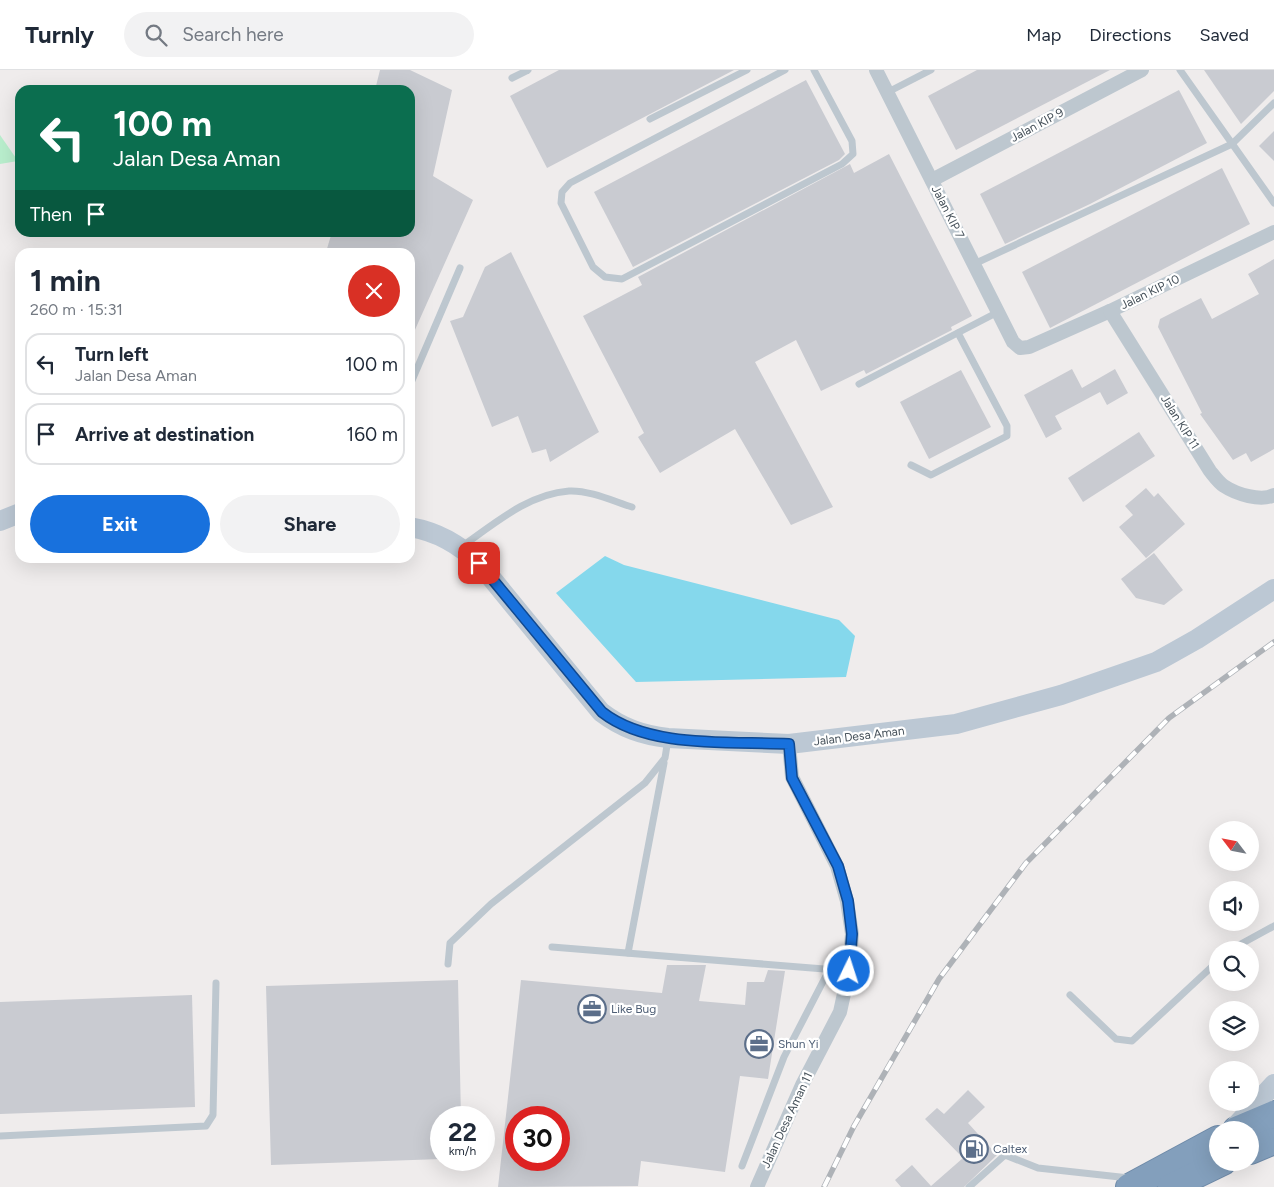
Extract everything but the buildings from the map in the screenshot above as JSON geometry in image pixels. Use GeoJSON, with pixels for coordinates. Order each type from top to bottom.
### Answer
{"type":"FeatureCollection","features":[{"type":"Feature","properties":{"kind":"highway"},"geometry":{"type":"LineString","coordinates":[[1257,1121],[1274,1114]]}},
{"type":"Feature","properties":{"kind":"highway"},"geometry":{"type":"LineString","coordinates":[[1259,1147],[1274,1141]]}},
{"type":"Feature","properties":{"kind":"highway"},"geometry":{"type":"LineString","coordinates":[[1135,1183],[1209,1144]]}},
{"type":"Feature","properties":{"kind":"highway"},"geometry":{"type":"LineString","coordinates":[[1171,1187],[1209,1169]]}},
{"type":"Feature","properties":{"kind":"street","name":"Jalan KIP 7"},"geometry":{"type":"LineString","coordinates":[[876,70],[1013,342],[1024,348]]}},
{"type":"Feature","properties":{"kind":"street","name":"Jalan KIP 9"},"geometry":{"type":"LineString","coordinates":[[932,180],[1142,70]]}},
{"type":"Feature","properties":{"kind":"street","name":"Jalan KIP 10"},"geometry":{"type":"LineString","coordinates":[[1024,348],[1110,311],[1274,232]]}},
{"type":"Feature","properties":{"kind":"street","name":"Jalan KIP 11"},"geometry":{"type":"LineString","coordinates":[[1110,311],[1210,471],[1223,486],[1252,496],[1270,497],[1274,495]]}},
{"type":"Feature","properties":{"kind":"street"},"geometry":{"type":"LineString","coordinates":[[0,521],[15,516]]}},
{"type":"Feature","properties":{"kind":"street","name":"Jalan Desa Aman"},"geometry":{"type":"LineString","coordinates":[[415,528],[441,535],[461,547],[479,563],[602,712],[613,722],[666,748],[789,744],[956,724],[1061,696],[1156,662],[1197,639],[1274,589]]}},
{"type":"Feature","properties":{"kind":"street","name":"Jalan Desa Aman 11"},"geometry":{"type":"LineString","coordinates":[[757,1187],[802,1085],[840,1012],[849,971],[852,934],[848,901],[838,866],[792,778],[789,744]]}},
{"type":"Feature","properties":{"kind":"street"},"geometry":{"type":"LineString","coordinates":[[1240,1121],[1274,1084]]}},
{"type":"Feature","properties":{"kind":"lane"},"geometry":{"type":"LineString","coordinates":[[512,78],[528,70]]}},
{"type":"Feature","properties":{"kind":"lane"},"geometry":{"type":"LineString","coordinates":[[650,119],[747,70]]}},
{"type":"Feature","properties":{"kind":"lane"},"geometry":{"type":"LineString","coordinates":[[785,70],[570,183],[562,192],[561,203],[593,267],[605,277],[622,279],[842,164],[854,154],[852,141],[814,70]]}},
{"type":"Feature","properties":{"kind":"lane"},"geometry":{"type":"LineString","coordinates":[[888,92],[931,70]]}},
{"type":"Feature","properties":{"kind":"lane"},"geometry":{"type":"LineString","coordinates":[[1180,70],[1274,203]]}},
{"type":"Feature","properties":{"kind":"lane"},"geometry":{"type":"LineString","coordinates":[[974,264],[1232,144],[1274,103]]}},
{"type":"Feature","properties":{"kind":"lane"},"geometry":{"type":"LineString","coordinates":[[415,372],[460,268]]}},
{"type":"Feature","properties":{"kind":"lane"},"geometry":{"type":"LineString","coordinates":[[859,384],[998,312]]}},
{"type":"Feature","properties":{"kind":"lane"},"geometry":{"type":"LineString","coordinates":[[910,466],[931,475],[1006,436],[1007,426],[958,333]]}},
{"type":"Feature","properties":{"kind":"lane"},"geometry":{"type":"LineString","coordinates":[[461,547],[520,506],[544,495],[570,491],[632,507]]}},
{"type":"Feature","properties":{"kind":"lane"},"geometry":{"type":"LineString","coordinates":[[628,954],[666,748]]}},
{"type":"Feature","properties":{"kind":"lane"},"geometry":{"type":"LineString","coordinates":[[448,964],[450,943],[491,904],[645,783],[666,748]]}},
{"type":"Feature","properties":{"kind":"lane"},"geometry":{"type":"LineString","coordinates":[[1246,941],[1274,926]]}},
{"type":"Feature","properties":{"kind":"lane"},"geometry":{"type":"LineString","coordinates":[[552,947],[849,971]]}},
{"type":"Feature","properties":{"kind":"lane"},"geometry":{"type":"LineString","coordinates":[[1070,995],[1116,1039],[1132,1041],[1209,969]]}},
{"type":"Feature","properties":{"kind":"lane"},"geometry":{"type":"LineString","coordinates":[[742,1166],[784,1057],[830,970]]}},
{"type":"Feature","properties":{"kind":"lane"},"geometry":{"type":"LineString","coordinates":[[0,1136],[206,1126],[213,1115],[216,983]]}},
{"type":"Feature","properties":{"kind":"lane"},"geometry":{"type":"LineString","coordinates":[[969,1187],[1005,1155],[1038,1168],[1135,1183]]}},
{"type":"Feature","properties":{"kind":"green space"},"geometry":{"type":"Polygon","coordinates":[[[0,135],[15,157],[15,162],[0,164],[0,135]]]}},
{"type":"Feature","properties":{"kind":"water"},"geometry":{"type":"Polygon","coordinates":[[[605,556],[624,565],[839,620],[855,636],[846,677],[636,682],[556,593],[605,556]]]}},
{"type":"Feature","properties":{"kind":"railway"},"geometry":{"type":"LineString","coordinates":[[824,1187],[854,1126],[939,979],[1026,863],[1169,718],[1274,642]]}},
{"type":"Feature","properties":{"kind":"place","name":"Like Bug"},"geometry":{"type":"Point","coordinates":[592,1009]}},
{"type":"Feature","properties":{"kind":"place","name":"Shun Yi"},"geometry":{"type":"Point","coordinates":[759,1044]}},
{"type":"Feature","properties":{"kind":"place","name":"Caltex"},"geometry":{"type":"Point","coordinates":[974,1149]}},
{"type":"Feature","properties":{"kind":"route"},"geometry":{"type":"LineString","coordinates":[[479,563],[602,712],[613,722],[636,732],[668,738],[789,744],[792,778],[838,866],[848,901],[852,934],[849,971]]}}]}
